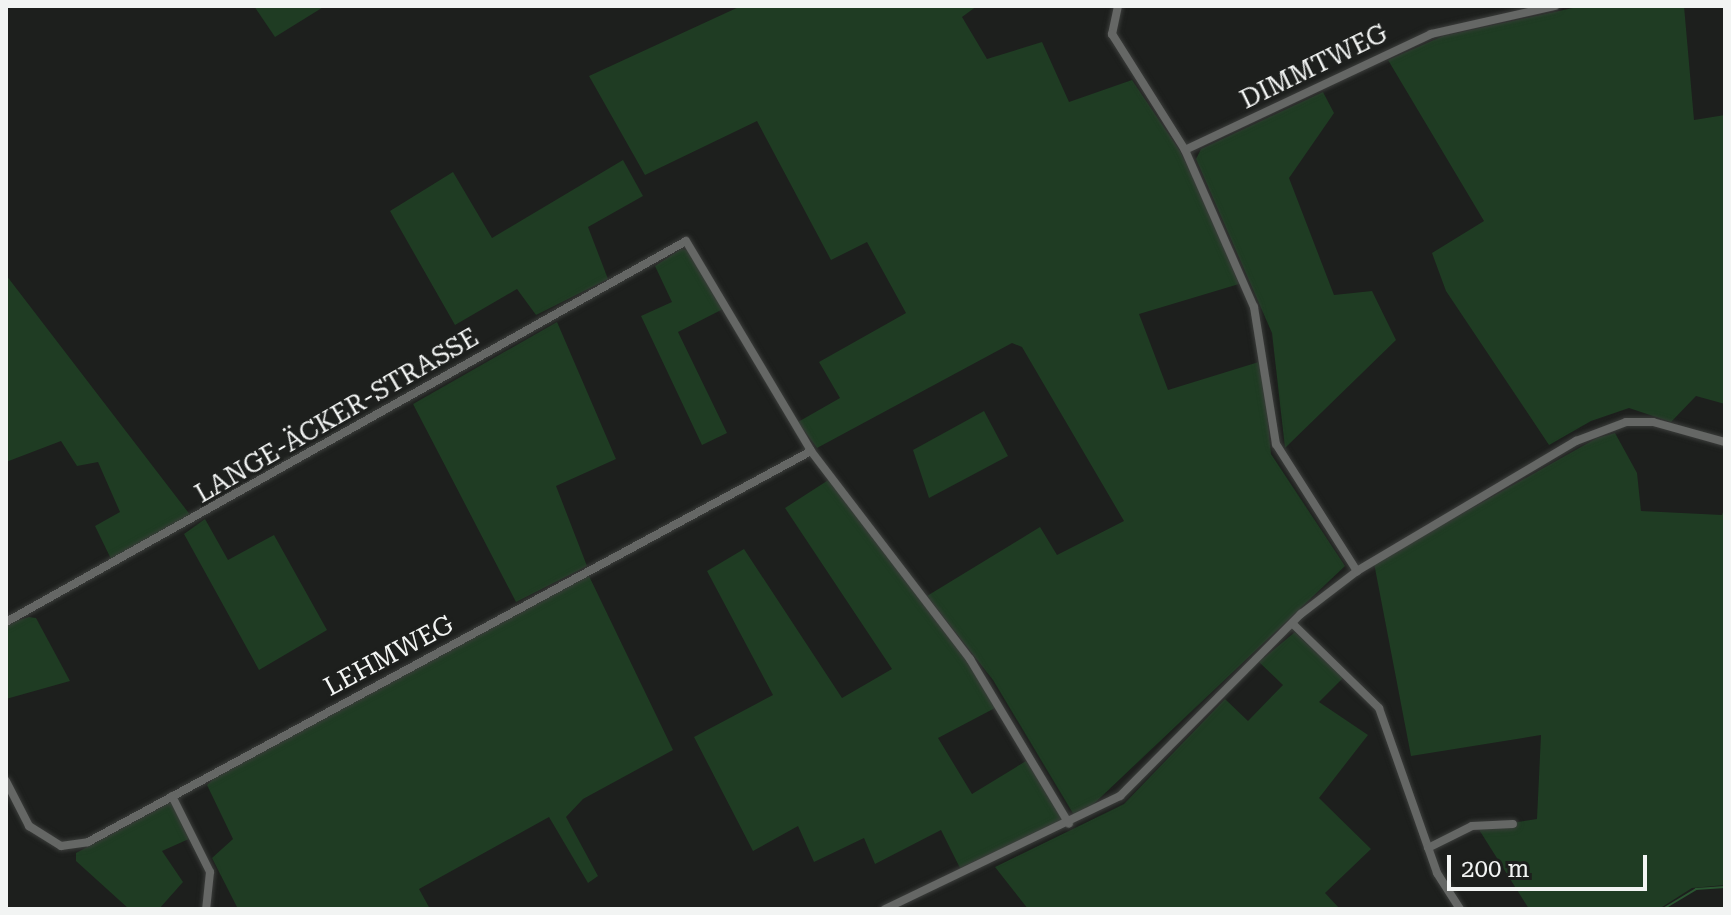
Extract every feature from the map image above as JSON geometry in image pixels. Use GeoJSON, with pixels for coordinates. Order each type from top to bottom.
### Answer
{"type":"FeatureCollection","features":[{"type":"Feature","properties":{"kind":"street"},"geometry":{"type":"LineString","coordinates":[[1118,6],[1112,34],[1185,150],[1254,307],[1276,444],[1357,571]]}},
{"type":"Feature","properties":{"kind":"street","name":"DIMMTWEG"},"geometry":{"type":"LineString","coordinates":[[1185,150],[1431,34],[1555,6]]}},
{"type":"Feature","properties":{"kind":"street","name":"LANGE-ÄCKER-STRASSE"},"geometry":{"type":"LineString","coordinates":[[6,622],[686,241],[811,451]]}},
{"type":"Feature","properties":{"kind":"street"},"geometry":{"type":"LineString","coordinates":[[885,909],[1069,824],[1120,796],[1294,625],[1357,571],[1596,430],[1626,422],[1653,422],[1725,442]]}},
{"type":"Feature","properties":{"kind":"street"},"geometry":{"type":"LineString","coordinates":[[811,451],[970,659],[1069,824]]}},
{"type":"Feature","properties":{"kind":"street","name":"LEHMWEG"},"geometry":{"type":"LineString","coordinates":[[6,781],[25,821],[68,847],[172,796],[811,451]]}},
{"type":"Feature","properties":{"kind":"street"},"geometry":{"type":"LineString","coordinates":[[1294,625],[1379,708],[1428,848],[1460,909]]}},
{"type":"Feature","properties":{"kind":"street"},"geometry":{"type":"LineString","coordinates":[[172,796],[210,872],[206,909]]}},
{"type":"Feature","properties":{"kind":"street"},"geometry":{"type":"LineString","coordinates":[[1428,848],[1472,826],[1513,824]]}},
{"type":"Feature","properties":{"kind":"green space"},"geometry":{"type":"Polygon","coordinates":[[[254,6],[325,6],[275,37],[254,6]]]}},
{"type":"Feature","properties":{"kind":"green space"},"geometry":{"type":"Polygon","coordinates":[[[741,6],[977,6],[962,17],[987,59],[1042,42],[1069,102],[1132,80],[1180,151],[1205,202],[1239,284],[1139,314],[1168,390],[1262,361],[1271,454],[1345,566],[1082,815],[1074,815],[993,680],[927,596],[1040,527],[1057,555],[1124,521],[1022,347],[1012,343],[817,448],[798,422],[840,398],[819,362],[906,313],[867,242],[831,260],[757,121],[645,175],[589,76],[741,6]]]}},
{"type":"Feature","properties":{"kind":"green space"},"geometry":{"type":"Polygon","coordinates":[[[1582,6],[1684,6],[1694,120],[1725,115],[1725,404],[1696,396],[1671,422],[1629,408],[1591,421],[1549,445],[1446,291],[1432,253],[1484,221],[1388,60],[1443,36],[1582,6]]]}},
{"type":"Feature","properties":{"kind":"green space"},"geometry":{"type":"Polygon","coordinates":[[[1323,92],[1334,113],[1289,178],[1334,295],[1372,291],[1396,340],[1285,448],[1272,333],[1196,159],[1201,149],[1323,92]]]}},
{"type":"Feature","properties":{"kind":"green space"},"geometry":{"type":"Polygon","coordinates":[[[623,160],[643,196],[588,227],[608,279],[536,315],[517,289],[455,325],[390,211],[453,172],[492,238],[623,160]]]}},
{"type":"Feature","properties":{"kind":"green space"},"geometry":{"type":"Polygon","coordinates":[[[681,249],[691,251],[725,308],[678,332],[727,433],[702,445],[641,316],[672,302],[655,266],[681,249]]]}},
{"type":"Feature","properties":{"kind":"green space"},"geometry":{"type":"Polygon","coordinates":[[[6,275],[191,516],[112,561],[95,526],[120,512],[98,462],[77,466],[61,441],[6,462],[6,275]]]}},
{"type":"Feature","properties":{"kind":"green space"},"geometry":{"type":"Polygon","coordinates":[[[557,322],[616,459],[556,486],[587,566],[516,602],[413,404],[557,322]]]}},
{"type":"Feature","properties":{"kind":"green space"},"geometry":{"type":"Polygon","coordinates":[[[984,411],[1008,456],[929,498],[913,450],[984,411]]]}},
{"type":"Feature","properties":{"kind":"green space"},"geometry":{"type":"Polygon","coordinates":[[[1615,433],[1637,473],[1641,511],[1722,515],[1725,506],[1725,885],[1692,888],[1659,909],[1529,909],[1478,828],[1537,819],[1541,735],[1411,756],[1374,563],[1597,438],[1615,433]]]}},
{"type":"Feature","properties":{"kind":"green space"},"geometry":{"type":"Polygon","coordinates":[[[830,479],[969,662],[995,708],[938,738],[972,794],[1026,761],[1064,820],[960,868],[941,830],[875,864],[864,838],[814,862],[798,826],[753,851],[694,737],[773,695],[707,571],[744,549],[842,698],[892,669],[785,508],[830,479]]]}},
{"type":"Feature","properties":{"kind":"green space"},"geometry":{"type":"Polygon","coordinates":[[[205,519],[228,560],[274,535],[327,630],[259,670],[184,534],[205,519]]]}},
{"type":"Feature","properties":{"kind":"green space"},"geometry":{"type":"Polygon","coordinates":[[[588,574],[673,750],[583,799],[566,817],[598,876],[588,883],[549,817],[419,889],[430,909],[238,909],[212,858],[233,839],[207,785],[214,778],[588,574]]]}},
{"type":"Feature","properties":{"kind":"green space"},"geometry":{"type":"Polygon","coordinates":[[[36,618],[70,681],[6,699],[6,624],[36,618]]]}},
{"type":"Feature","properties":{"kind":"green space"},"geometry":{"type":"Polygon","coordinates":[[[1295,632],[1343,678],[1319,702],[1368,735],[1319,798],[1371,849],[1325,893],[1340,909],[1028,909],[995,867],[1124,804],[1225,699],[1248,721],[1283,685],[1259,662],[1295,632]]]}},
{"type":"Feature","properties":{"kind":"green space"},"geometry":{"type":"Polygon","coordinates":[[[171,802],[191,838],[162,851],[183,882],[159,909],[129,909],[76,861],[76,853],[171,802]]]}},
{"type":"Feature","properties":{"kind":"waterway"},"geometry":{"type":"LineString","coordinates":[[1663,909],[1696,889],[1725,887]]}}]}
